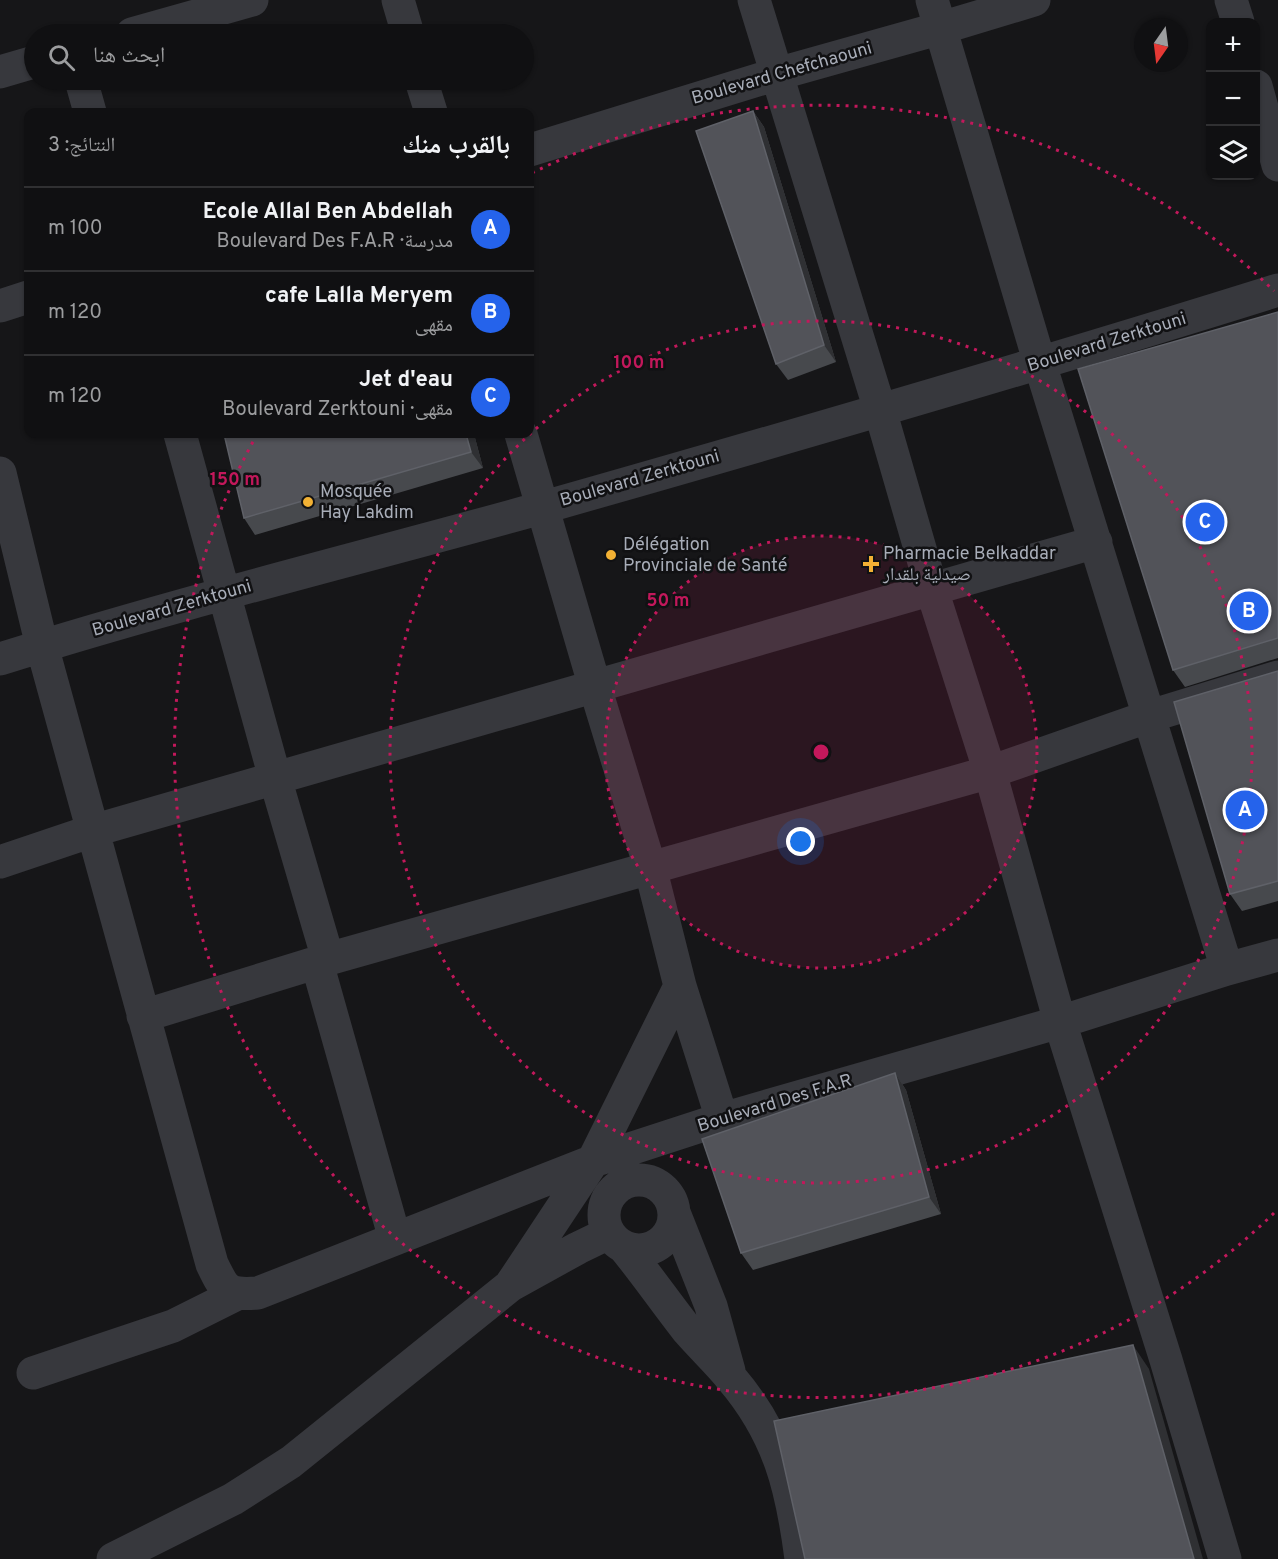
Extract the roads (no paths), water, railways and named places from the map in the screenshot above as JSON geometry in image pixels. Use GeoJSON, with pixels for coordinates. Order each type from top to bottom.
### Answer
{"type":"FeatureCollection","features":[{"type":"Feature","properties":{"kind":"street"},"geometry":{"type":"LineString","coordinates":[[167,24],[252,0]]}},
{"type":"Feature","properties":{"kind":"street"},"geometry":{"type":"LineString","coordinates":[[398,0],[405,24]]}},
{"type":"Feature","properties":{"kind":"street"},"geometry":{"type":"LineString","coordinates":[[754,0],[880,410],[932,590],[990,772],[1060,1022],[1166,1360],[1225,1559]]}},
{"type":"Feature","properties":{"kind":"street","name":"Boulevard Chefchaouni"},"geometry":{"type":"LineString","coordinates":[[534,149],[777,74],[937,14],[1034,0]]}},
{"type":"Feature","properties":{"kind":"street"},"geometry":{"type":"LineString","coordinates":[[1231,0],[1237,18]]}},
{"type":"Feature","properties":{"kind":"street"},"geometry":{"type":"LineString","coordinates":[[937,14],[1040,364],[1227,969]]}},
{"type":"Feature","properties":{"kind":"street"},"geometry":{"type":"LineString","coordinates":[[0,72],[24,65]]}},
{"type":"Feature","properties":{"kind":"street"},"geometry":{"type":"LineString","coordinates":[[84,90],[89,108]]}},
{"type":"Feature","properties":{"kind":"street"},"geometry":{"type":"LineString","coordinates":[[424,90],[429,108]]}},
{"type":"Feature","properties":{"kind":"street"},"geometry":{"type":"LineString","coordinates":[[1260,100],[1278,165]]}},
{"type":"Feature","properties":{"kind":"street","name":"Boulevard Zerktouni"},"geometry":{"type":"LineString","coordinates":[[0,659],[1040,364],[1278,290]]}},
{"type":"Feature","properties":{"kind":"street"},"geometry":{"type":"LineString","coordinates":[[0,306],[24,298]]}},
{"type":"Feature","properties":{"kind":"street"},"geometry":{"type":"LineString","coordinates":[[181,438],[275,778],[395,1239]]}},
{"type":"Feature","properties":{"kind":"street"},"geometry":{"type":"LineString","coordinates":[[522,438],[650,867],[680,987],[722,1119]]}},
{"type":"Feature","properties":{"kind":"street"},"geometry":{"type":"LineString","coordinates":[[0,473],[42,646],[212,1264],[222,1284],[237,1294]]}},
{"type":"Feature","properties":{"kind":"street"},"geometry":{"type":"LineString","coordinates":[[0,862],[92,831],[1096,542]]}},
{"type":"Feature","properties":{"kind":"street"},"geometry":{"type":"LineString","coordinates":[[143,1016],[322,961],[990,772],[1150,716],[1278,677]]}},
{"type":"Feature","properties":{"kind":"street","name":"Boulevard Des F.A.R"},"geometry":{"type":"LineString","coordinates":[[33,1373],[172,1326],[237,1294],[258,1293],[593,1161],[722,1119],[1060,1022],[1278,955]]}},
{"type":"Feature","properties":{"kind":"street"},"geometry":{"type":"LineString","coordinates":[[511,1285],[593,1161],[680,987]]}},
{"type":"Feature","properties":{"kind":"street"},"geometry":{"type":"LineString","coordinates":[[628,1181],[633,1148]]}},
{"type":"Feature","properties":{"kind":"street"},"geometry":{"type":"LineString","coordinates":[[731,1378],[711,1306],[672,1202],[665,1190],[641,1179],[628,1181],[617,1187],[608,1196],[604,1209],[604,1221],[616,1240],[689,1332],[731,1378],[769,1433],[782,1462],[796,1512],[801,1559]]}},
{"type":"Feature","properties":{"kind":"street"},"geometry":{"type":"LineString","coordinates":[[113,1559],[144,1551],[234,1499],[291,1462],[511,1285],[578,1248],[616,1240],[638,1250],[652,1247],[664,1240],[672,1228],[675,1215]]}},
{"type":"Feature","properties":{"kind":"place","name":"Mosquée Hay Lakdim"},"geometry":{"type":"Point","coordinates":[308,502]}},
{"type":"Feature","properties":{"kind":"place","name":"Jet d'eau"},"geometry":{"type":"Point","coordinates":[1205,522]}},
{"type":"Feature","properties":{"kind":"place","name":"Délégation Provinciale de Santé"},"geometry":{"type":"Point","coordinates":[611,555]}},
{"type":"Feature","properties":{"kind":"place","name":"Pharmacie Belkaddar صيدلية بلقدار"},"geometry":{"type":"Point","coordinates":[871,564]}},
{"type":"Feature","properties":{"kind":"place","name":"cafe Lalla Meryem"},"geometry":{"type":"Point","coordinates":[1249,611]}},
{"type":"Feature","properties":{"kind":"place","name":"Ecole Allal Ben Abdellah"},"geometry":{"type":"Point","coordinates":[1245,810]}}]}
